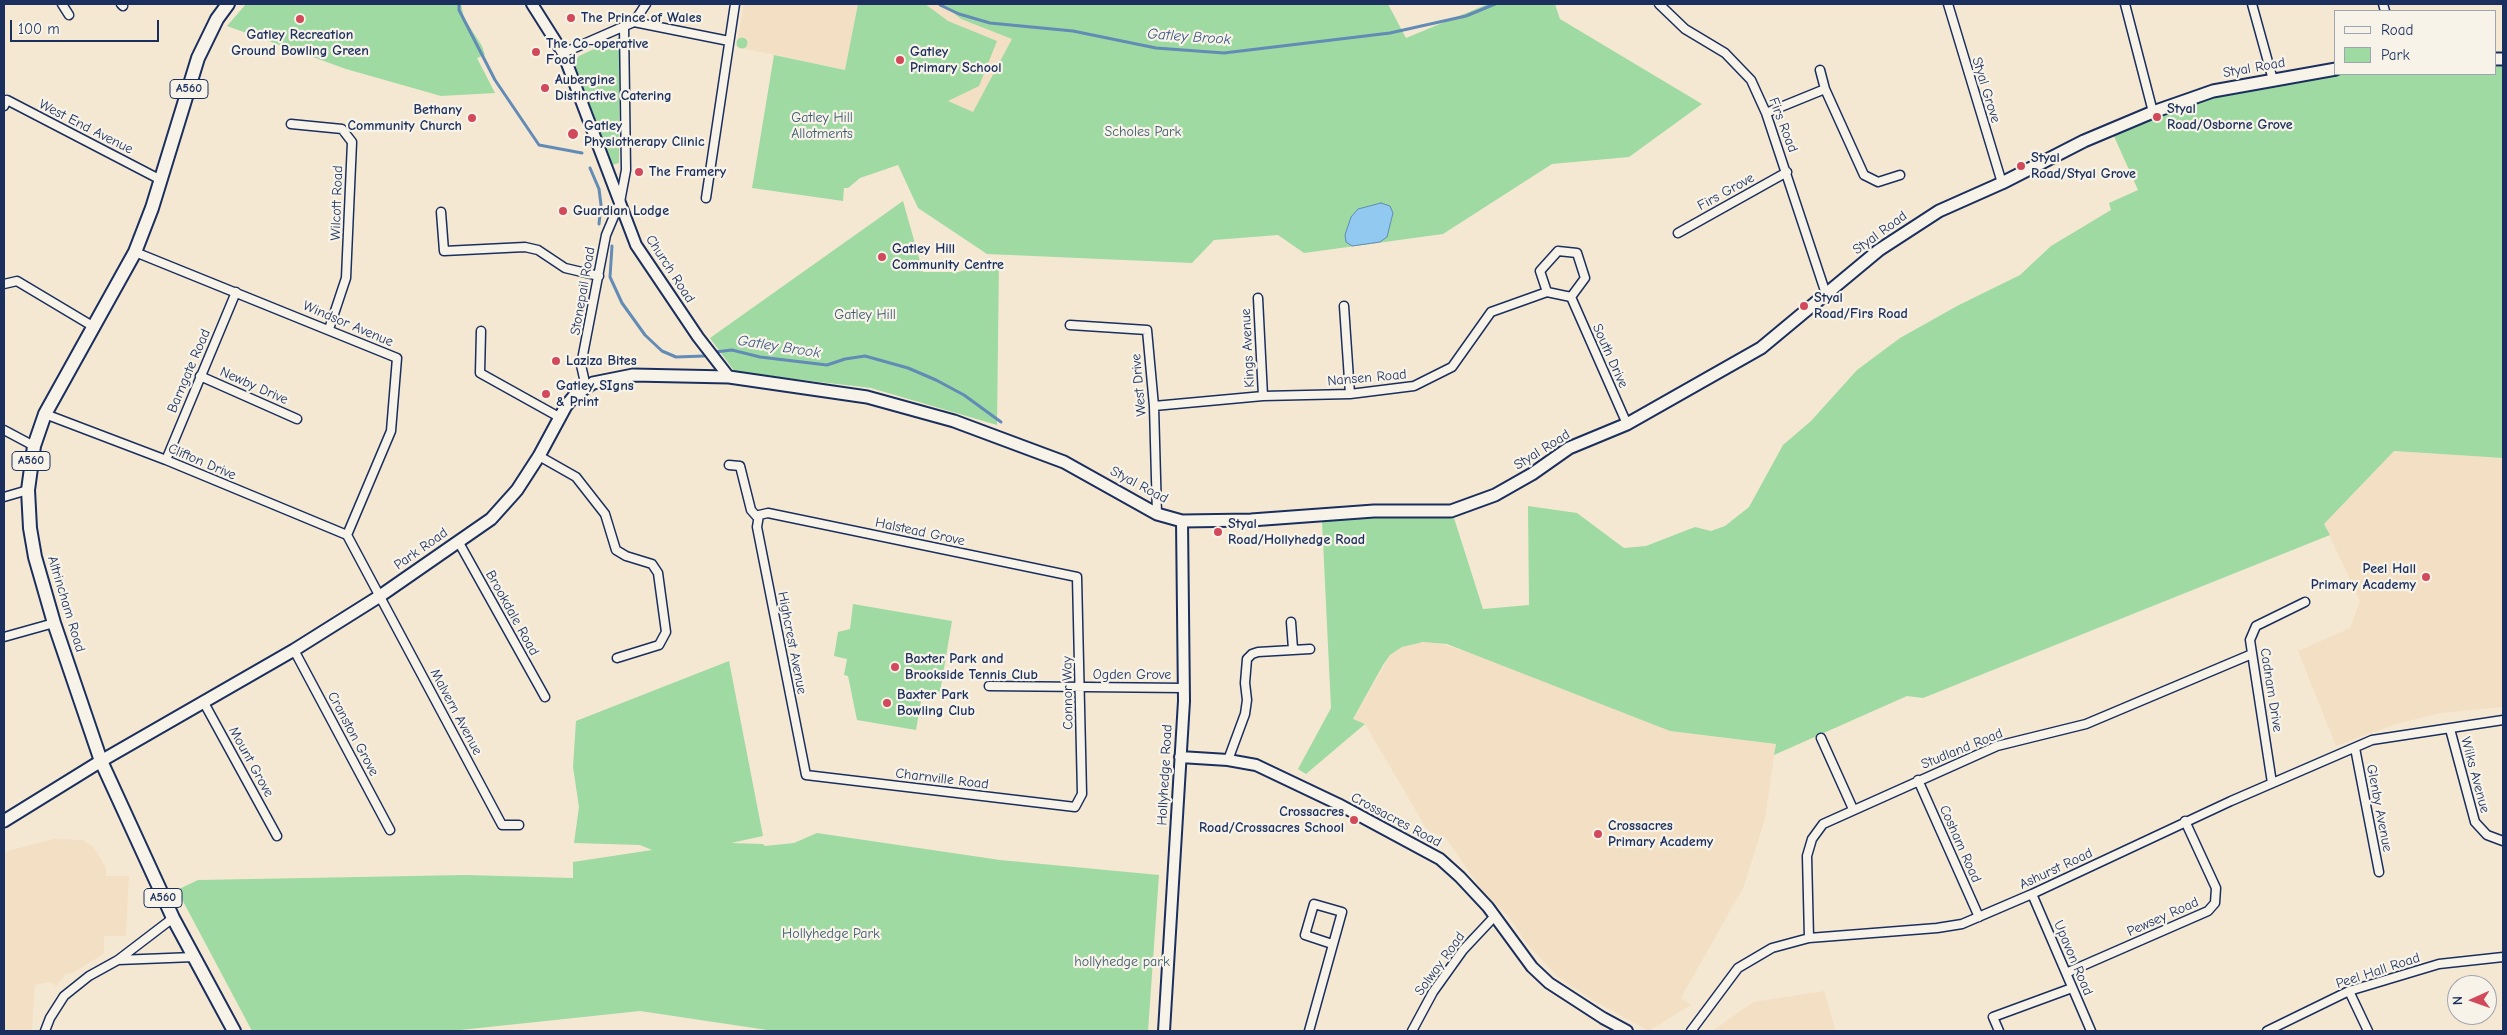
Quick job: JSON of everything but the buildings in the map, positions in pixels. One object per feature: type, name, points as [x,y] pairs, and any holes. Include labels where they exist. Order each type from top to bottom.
[{"type":"main road","name":"A560","points":[[161,180],[198,58],[217,19],[228,4]]},
{"type":"main road","name":"Styal Road","points":[[729,378],[867,397],[954,420],[1064,462],[1158,514],[1182,521],[1251,520],[1374,511],[1451,511],[1496,495],[1532,474],[1569,448],[1627,424],[1761,348],[1879,250],[1939,211],[2002,183],[2084,141],[2153,112],[2213,91],[2334,69]]},
{"type":"main road","name":"Altrincham Road","points":[[161,180],[135,252],[45,414],[34,446],[28,490],[30,528],[35,557],[54,623],[101,761],[173,918],[234,1031]]},
{"type":"main road","name":"Park Road","points":[[4,821],[203,700],[294,650],[380,596],[492,519],[506,504],[539,456],[559,417],[575,395],[586,387],[603,380],[633,375],[729,378]]},
{"type":"street","points":[[62,4],[69,15]]},
{"type":"street","name":"Church Road","points":[[532,4],[563,53],[636,245],[698,337],[729,378]]},
{"type":"street","points":[[634,22],[646,4]]},
{"type":"street","points":[[706,198],[735,4]]},
{"type":"street","name":"Firs Road","points":[[1659,4],[1685,29],[1725,53],[1751,80],[1766,113],[1787,172],[1826,294]]},
{"type":"street","name":"Styal Grove","points":[[1948,4],[2002,183]]},
{"type":"street","points":[[2126,4],[2153,112]]},
{"type":"street","points":[[2252,4],[2273,80]]},
{"type":"street","points":[[563,53],[634,22],[729,41]]},
{"type":"street","name":"Stonepail Road","points":[[586,387],[581,365],[606,235],[620,202],[626,170],[624,26]]},
{"type":"street","points":[[1820,70],[1825,89],[1864,175],[1878,182],[1900,175]]},
{"type":"street","points":[[1766,113],[1825,89]]},
{"type":"street","name":"West End Avenue","points":[[4,106],[7,100],[161,180]]},
{"type":"street","name":"Wilcott Road","points":[[291,124],[342,129],[352,142],[346,278],[329,329]]},
{"type":"street","name":"Firs Grove","points":[[1678,233],[1787,172]]},
{"type":"street","points":[[1874,190],[1878,182]]},
{"type":"street","points":[[441,212],[444,251],[525,247],[538,250],[565,268],[599,276]]},
{"type":"street","points":[[1558,251],[1577,253],[1585,278],[1571,297],[1547,292],[1540,271],[1558,251]]},
{"type":"street","name":"Windsor Avenue","points":[[135,252],[397,358],[391,431],[347,535]]},
{"type":"street","points":[[4,284],[17,280],[94,327]]},
{"type":"street","name":"Barngate Road","points":[[166,460],[236,292]]},
{"type":"street","name":"Nansen Road","points":[[1154,406],[1263,396],[1350,394],[1414,386],[1452,367],[1491,312],[1547,292]]},
{"type":"street","name":"South Drive","points":[[1571,297],[1627,424]]},
{"type":"street","name":"Kings Avenue","points":[[1258,298],[1263,396]]},
{"type":"street","points":[[1344,306],[1350,394]]},
{"type":"street","name":"West Drive","points":[[1070,325],[1146,330],[1154,406],[1158,514]]},
{"type":"street","points":[[481,331],[480,373],[559,417]]},
{"type":"street","name":"Newby Drive","points":[[200,376],[297,419]]},
{"type":"street","name":"Clifton Drive","points":[[45,414],[166,460],[347,535]]},
{"type":"street","points":[[4,430],[34,446]]},
{"type":"street","points":[[539,456],[576,477],[605,514],[616,550],[626,556],[652,564],[658,573],[666,632],[659,645],[617,658]]},
{"type":"street","points":[[729,465],[740,466],[752,510],[758,516]]},
{"type":"street","points":[[4,496],[28,490]]},
{"type":"street","name":"Halstead Grove","points":[[758,516],[768,513],[1077,578]]},
{"type":"street","name":"Highcrest Avenue","points":[[758,516],[758,536],[806,775]]},
{"type":"street","name":"Hollyhedge Road","points":[[1164,1031],[1184,688],[1182,521]]},
{"type":"street","points":[[347,535],[380,596]]},
{"type":"street","name":"Brookdale Road","points":[[458,541],[545,697]]},
{"type":"street","name":"Connor Way","points":[[1074,806],[1082,794],[1077,578]]},
{"type":"street","name":"Malvern Avenue","points":[[380,596],[502,825],[519,825]]},
{"type":"street","name":"Cadnam Drive","points":[[2272,783],[2250,640],[2256,626],[2305,602]]},
{"type":"street","points":[[1291,622],[1293,650]]},
{"type":"street","points":[[4,637],[54,623]]},
{"type":"street","points":[[1228,760],[1245,714],[1248,700],[1245,683],[1247,658],[1258,652],[1310,649]]},
{"type":"street","name":"Cranston Grove","points":[[294,650],[390,830]]},
{"type":"street","name":"Studland Road","points":[[1809,938],[1807,856],[1812,839],[1824,824],[1853,809],[1997,746],[2086,724],[2252,654]]},
{"type":"street","name":"Ogden Grove","points":[[989,686],[1184,688]]},
{"type":"street","name":"Mount Grove","points":[[203,700],[277,836]]},
{"type":"street","name":"Ashurst Road","points":[[1691,1031],[1738,968],[1772,948],[1809,938],[1937,928],[1962,924],[2032,894],[2185,822],[2372,740],[2503,720]]},
{"type":"street","name":"Wilks Avenue","points":[[2450,729],[2475,822],[2487,835],[2503,841]]},
{"type":"street","points":[[1821,738],[1853,809]]},
{"type":"street","name":"Glenby Avenue","points":[[2355,748],[2380,872]]},
{"type":"street","name":"Crossacres Road","points":[[1180,757],[1228,760],[1256,765],[1291,781],[1440,859],[1460,877],[1494,917],[1532,967],[1549,983],[1596,1014],[1627,1031]]},
{"type":"street","name":"Charnville Road","points":[[806,775],[1074,806]]},
{"type":"street","name":"Cosham Road","points":[[1918,780],[1978,917]]},
{"type":"street","name":"Pewsey Road","points":[[2066,973],[2208,911],[2215,902],[2216,888],[2185,822]]},
{"type":"street","name":"Upavon Road","points":[[2032,894],[2091,1031]]},
{"type":"street","points":[[1309,1031],[1342,912],[1314,904],[1305,936],[1332,944]]},
{"type":"street","name":"Solway Road","points":[[1412,1031],[1433,992],[1458,957],[1494,917]]},
{"type":"street","points":[[45,1031],[50,1018],[64,996],[89,976],[118,960],[173,918]]},
{"type":"street","name":"Peel Hall Road","points":[[2267,1031],[2349,991],[2439,964],[2503,957]]},
{"type":"street","points":[[118,960],[194,958]]},
{"type":"street","points":[[1999,1031],[1993,1017],[2072,988]]},
{"type":"street","points":[[2349,991],[2368,1031]]},
{"type":"shaded area","name":"Gatley Primary School","points":[[744,4],[942,4],[961,19],[1013,39],[973,113],[900,81],[736,47]]},
{"type":"shaded area","name":"Peel Hall Primary Academy","points":[[2394,451],[2503,458],[2503,707],[2441,713],[2396,724],[2336,746],[2298,651],[2350,628],[2360,601],[2324,524]]},
{"type":"shaded area","name":"Crossacres Primary Academy","points":[[1435,642],[1474,654],[1670,731],[1776,744],[1765,819],[1744,886],[1681,998],[1691,1005],[1649,1031],[1594,1001],[1558,977],[1527,944],[1509,917],[1483,892],[1446,838],[1427,830],[1365,724],[1353,720],[1390,655],[1402,647],[1413,643]]},
{"type":"shaded area","points":[[53,839],[83,840],[92,846],[100,857],[106,868],[106,876],[129,876],[126,936],[104,936],[104,954],[72,973],[66,974],[57,985],[58,987],[50,982],[35,985],[32,1031],[4,1031],[4,852]]},
{"type":"shaded area","points":[[1824,991],[1836,1031],[1712,1031],[1753,1002]]},
{"type":"green space","points":[[246,4],[461,4],[464,18],[482,46],[485,55],[477,58],[495,93],[441,96],[346,69],[227,26]]},
{"type":"green space","name":"Scholes Park","points":[[858,4],[925,4],[948,21],[997,41],[979,86],[948,101],[973,112],[1012,39],[961,19],[942,4],[1388,4],[1406,38],[1488,4],[1555,4],[1560,19],[1702,104],[1629,157],[1552,164],[1443,234],[1304,253],[1278,235],[1214,240],[1192,263],[987,254],[918,208],[898,165],[860,178],[848,188],[844,188],[843,201],[752,188],[774,55],[845,70]]},
{"type":"green space","points":[[620,37],[619,163],[612,165],[575,65],[576,59],[579,56]]},
{"type":"green space","points":[[742,37],[748,43],[742,49],[736,43]]},
{"type":"green space","points":[[2503,66],[2503,458],[2394,451],[2324,524],[2330,535],[1923,698],[1907,696],[1774,755],[1776,744],[1670,731],[1447,644],[1423,642],[1402,647],[1390,655],[1353,719],[1365,724],[1306,774],[1298,769],[1331,708],[1322,521],[1391,517],[1454,518],[1483,609],[1529,605],[1528,506],[1577,513],[1624,548],[1646,546],[1695,527],[1711,531],[1725,526],[1749,507],[1783,445],[1811,421],[1857,370],[1900,338],[1957,306],[2020,275],[2051,246],[2111,210],[2109,203],[2138,190],[2113,134],[2208,98],[2299,80],[2334,75],[2497,75],[2497,67]]},
{"type":"green space","name":"Gatley Hill","points":[[903,201],[923,272],[958,272],[999,261],[997,425],[871,388],[735,372],[710,338]]},
{"type":"green space","name":"Baxter Park and Brookside Tennis Club","points":[[853,604],[952,621],[940,692],[923,689],[916,730],[857,720],[848,676],[844,675],[847,659],[834,656],[838,632],[850,629]]},
{"type":"green space","name":"Hollyhedge Park","points":[[729,661],[763,836],[731,843],[763,844],[765,846],[794,843],[817,833],[1000,860],[1159,875],[1148,1031],[774,1031],[640,1011],[451,1031],[252,1031],[177,890],[198,880],[466,875],[573,878],[573,862],[652,850],[640,845],[574,843],[579,807],[573,767],[576,721]]},
{"type":"water","points":[[1381,203],[1390,206],[1393,213],[1387,237],[1380,242],[1352,246],[1346,242],[1345,235],[1351,217],[1358,209]]},
{"type":"waterway","name":"Gatley Brook","points":[[459,4],[459,10],[495,80],[539,145],[582,153]]},
{"type":"waterway","name":"Gatley Brook","points":[[940,5],[959,14],[990,23],[1073,31],[1156,48],[1224,53],[1390,33],[1466,16],[1495,4]]},
{"type":"waterway","name":"Gatley Brook","points":[[590,168],[599,189],[601,205],[599,224]]},
{"type":"waterway","name":"Gatley Brook","points":[[612,246],[610,277],[622,303],[645,335],[662,351],[676,357],[704,356]]},
{"type":"waterway","name":"Gatley Brook","points":[[715,352],[732,350],[760,357],[827,365],[845,359],[865,356],[908,368],[936,380],[964,395],[1001,422]]},
{"type":"place","name":"The Prince of Wales","points":[[571,18]]},
{"type":"place","name":"Gatley Recreation Ground Bowling Green","points":[[300,19]]},
{"type":"place","name":"The Co-operative Food","points":[[536,52]]},
{"type":"place","name":"Gatley Primary School","points":[[900,60]]},
{"type":"place","name":"Aubergine Distinctive Catering","points":[[545,88]]},
{"type":"place","name":"Styal Road/Osborne Grove","points":[[2157,117]]},
{"type":"place","name":"Bethany Community Church","points":[[472,118]]},
{"type":"place","name":"Gatley Physiotherapy Clinic","points":[[573,134]]},
{"type":"place","name":"Styal Road/Styal Grove","points":[[2021,166]]},
{"type":"place","name":"The Framery","points":[[639,172]]},
{"type":"place","name":"Guardian Lodge","points":[[563,211]]},
{"type":"place","name":"Gatley Hill Community Centre","points":[[882,257]]},
{"type":"place","name":"Styal Road/Firs Road","points":[[1804,306]]},
{"type":"place","name":"Laziza Bites","points":[[556,361]]},
{"type":"place","name":"Gatley SIgns & Print","points":[[546,394]]},
{"type":"place","name":"Styal Road/Hollyhedge Road","points":[[1218,532]]},
{"type":"place","name":"Peel Hall Primary Academy","points":[[2426,577]]},
{"type":"place","name":"Baxter Park and Brookside Tennis Club","points":[[895,667]]},
{"type":"place","name":"Baxter Park Bowling Club","points":[[887,703]]},
{"type":"place","name":"Crossacres Road/Crossacres School","points":[[1354,820]]},
{"type":"place","name":"Crossacres Primary Academy","points":[[1598,834]]},
{"type":"park label","name":"Gatley Hill Allotments","points":[[822,126]]},
{"type":"park label","name":"hollyhedge park","points":[[1122,962]]}]
